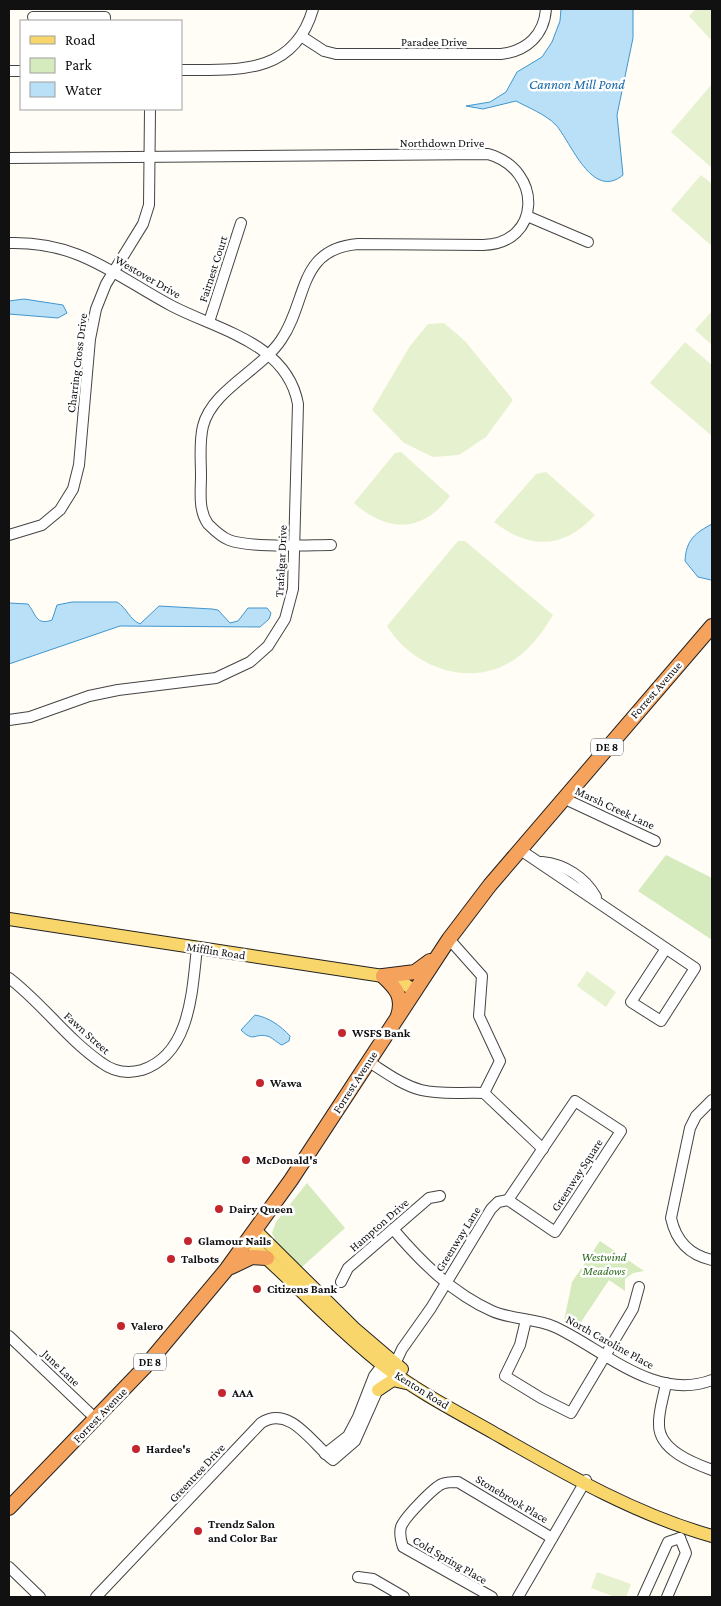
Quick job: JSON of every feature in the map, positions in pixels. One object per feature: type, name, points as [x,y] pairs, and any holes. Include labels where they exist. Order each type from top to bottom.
[{"type":"highway","name":"Forrest Avenue","points":[[9,1508],[164,1346],[226,1270],[291,1180],[445,945],[519,849],[712,626]]},
{"type":"highway","points":[[383,976],[415,972],[445,945]]},
{"type":"highway","points":[[383,976],[399,994],[401,1005],[397,1018]]},
{"type":"highway","points":[[226,1270],[252,1257],[267,1258]]},
{"type":"main road","name":"Mifflin Road","points":[[10,920],[383,976],[400,981],[415,991]]},
{"type":"main road","name":"Kenton Road","points":[[251,1235],[267,1258],[414,1387],[584,1482],[682,1533],[712,1536]]},
{"type":"main road","name":"Kenton Road","points":[[251,1235],[354,1328],[389,1364],[470,1415],[584,1482]]},
{"type":"main road","points":[[378,1390],[393,1380],[401,1381],[414,1387]]},
{"type":"street","points":[[182,70],[251,68],[273,60],[301,36],[313,9]]},
{"type":"street","name":"Paradee Drive","points":[[301,36],[324,51],[336,54],[501,54],[520,50],[535,39],[544,24],[546,9]]},
{"type":"street","points":[[32,16],[105,17],[105,20]]},
{"type":"street","name":"Charring Cross Drive","points":[[9,535],[32,529],[47,521],[60,510],[73,489],[79,465],[93,321],[99,298],[113,272],[138,234],[146,215],[150,194],[150,110]]},
{"type":"street","name":"Northdown Drive","points":[[9,158],[488,154],[512,165],[524,180],[528,192],[527,216]]},
{"type":"street","points":[[331,545],[242,543],[226,539],[207,522],[201,507],[201,436],[205,419],[222,397],[268,356],[286,332],[312,267],[331,250],[339,246],[358,244],[496,244],[516,232],[527,216],[588,242]]},
{"type":"street","name":"Fairnest Court","points":[[209,322],[241,223]]},
{"type":"street","name":"Westover Drive","points":[[9,243],[41,244],[67,249],[113,272],[173,306],[248,340],[268,356]]},
{"type":"street","name":"Trafalgar Drive","points":[[9,720],[42,713],[104,692],[154,684],[208,680],[240,668],[268,646],[286,619],[293,589],[298,404],[292,386],[268,356]]},
{"type":"street","name":"Marsh Creek Lane","points":[[563,798],[655,841]]},
{"type":"street","points":[[519,849],[599,902],[665,950],[695,968],[661,1021],[631,1002],[665,950]]},
{"type":"street","points":[[445,945],[482,976],[479,1016],[500,1060],[484,1093]]},
{"type":"street","name":"Fawn Street","points":[[9,978],[98,1061],[112,1070],[134,1072],[147,1068],[160,1059],[181,1033],[189,1008],[197,948]]},
{"type":"street","points":[[369,1062],[420,1090],[439,1093],[484,1093],[543,1149]]},
{"type":"street","points":[[712,1100],[696,1116],[690,1128],[671,1218],[672,1227],[683,1245],[695,1255],[712,1260]]},
{"type":"street","name":"Greenway Lane","points":[[389,1364],[402,1349],[491,1210],[498,1202],[508,1200],[575,1101]]},
{"type":"street","name":"Greenway Square","points":[[508,1200],[555,1232],[621,1131],[575,1101]]},
{"type":"street","name":"Hampton Drive","points":[[341,1282],[348,1268],[429,1198],[440,1196]]},
{"type":"street","name":"North Caroline Place","points":[[393,1229],[419,1259],[446,1282],[493,1311],[556,1327],[643,1376],[666,1383],[701,1385],[712,1380]]},
{"type":"street","points":[[526,1320],[520,1345],[506,1376],[541,1398],[571,1413],[632,1309],[639,1287]]},
{"type":"street","name":"June Lane","points":[[9,1336],[96,1419]]},
{"type":"street","points":[[329,1457],[355,1441],[389,1364]]},
{"type":"street","points":[[329,1457],[352,1430],[374,1376],[389,1364]]},
{"type":"street","points":[[666,1383],[658,1425],[661,1436],[680,1456],[712,1470]]},
{"type":"street","name":"Greentree Drive","points":[[96,1597],[261,1422],[275,1417],[288,1420],[329,1457]]},
{"type":"street","name":"Stonebrook Place","points":[[400,1540],[401,1526],[417,1506],[443,1483],[458,1482],[552,1538]]},
{"type":"street","points":[[518,1597],[584,1482]]},
{"type":"street","points":[[642,1597],[668,1542],[682,1533],[686,1553],[667,1597]]},
{"type":"street","name":"Cold Spring Place","points":[[400,1540],[403,1547],[408,1551],[492,1597]]},
{"type":"street","points":[[9,1567],[40,1597]]},
{"type":"street","points":[[358,1577],[373,1579],[404,1597]]},
{"type":"green space","points":[[696,9],[712,9],[712,41],[689,16]]},
{"type":"green space","points":[[712,84],[712,168],[671,132]]},
{"type":"green space","points":[[701,175],[712,184],[712,246],[671,210]]},
{"type":"green space","points":[[712,311],[712,345],[695,330]]},
{"type":"green space","points":[[444,323],[465,341],[513,400],[486,437],[459,455],[433,457],[404,443],[372,410],[410,346],[428,324]]},
{"type":"green space","points":[[685,342],[712,365],[712,436],[650,383]]},
{"type":"green space","points":[[401,452],[450,496],[428,517],[416,523],[404,525],[391,524],[379,519],[366,513],[354,503],[395,453]]},
{"type":"green space","points":[[546,472],[595,515],[571,534],[559,540],[546,542],[521,538],[494,522],[536,474]]},
{"type":"green space","points":[[458,541],[465,541],[553,615],[538,637],[520,656],[505,665],[489,671],[472,673],[439,668],[410,652],[397,640],[387,626]]},
{"type":"green space","points":[[666,855],[712,878],[712,940],[638,891]]},
{"type":"green space","points":[[587,971],[616,992],[606,1007],[577,986]]},
{"type":"green space","points":[[307,1183],[345,1228],[302,1267],[276,1242],[272,1233],[276,1222]]},
{"type":"green space","name":"Westwind Meadows","points":[[600,1241],[644,1271],[633,1273],[625,1279],[625,1291],[609,1280],[577,1328],[564,1321],[572,1282]]},
{"type":"green space","points":[[597,1572],[631,1584],[626,1597],[615,1597],[591,1588]]},
{"type":"water","name":"Cannon Mill Pond","points":[[561,9],[633,9],[633,38],[617,115],[623,175],[612,181],[602,181],[592,175],[556,125],[516,101],[483,109],[466,106],[490,102],[506,92],[517,72],[542,57],[552,42],[560,21]]},
{"type":"water","points":[[24,299],[63,305],[67,313],[58,318],[9,314],[9,301]]},
{"type":"water","points":[[712,524],[711,580],[698,577],[685,561],[687,548],[692,538]]},
{"type":"water","points":[[72,602],[117,602],[140,624],[159,606],[218,610],[230,623],[238,621],[248,608],[267,608],[271,613],[269,619],[260,627],[120,626],[9,664],[9,603],[28,604],[39,620],[47,621],[52,620],[57,605]]},
{"type":"water","points":[[255,1015],[278,1025],[290,1036],[289,1041],[282,1045],[267,1036],[252,1037],[245,1034],[241,1030]]},
{"type":"place","name":"WSFS Bank","points":[[342,1033]]},
{"type":"place","name":"Wawa","points":[[260,1083]]},
{"type":"place","name":"McDonald's","points":[[246,1160]]},
{"type":"place","name":"Dairy Queen","points":[[219,1209]]},
{"type":"place","name":"Glamour Nails","points":[[188,1241]]},
{"type":"place","name":"Talbots","points":[[171,1259]]},
{"type":"place","name":"Citizens Bank","points":[[257,1289]]},
{"type":"place","name":"Valero","points":[[121,1326]]},
{"type":"place","name":"AAA","points":[[222,1393]]},
{"type":"place","name":"Hardee's","points":[[136,1449]]},
{"type":"place","name":"Trendz Salon and Color Bar","points":[[198,1531]]}]
